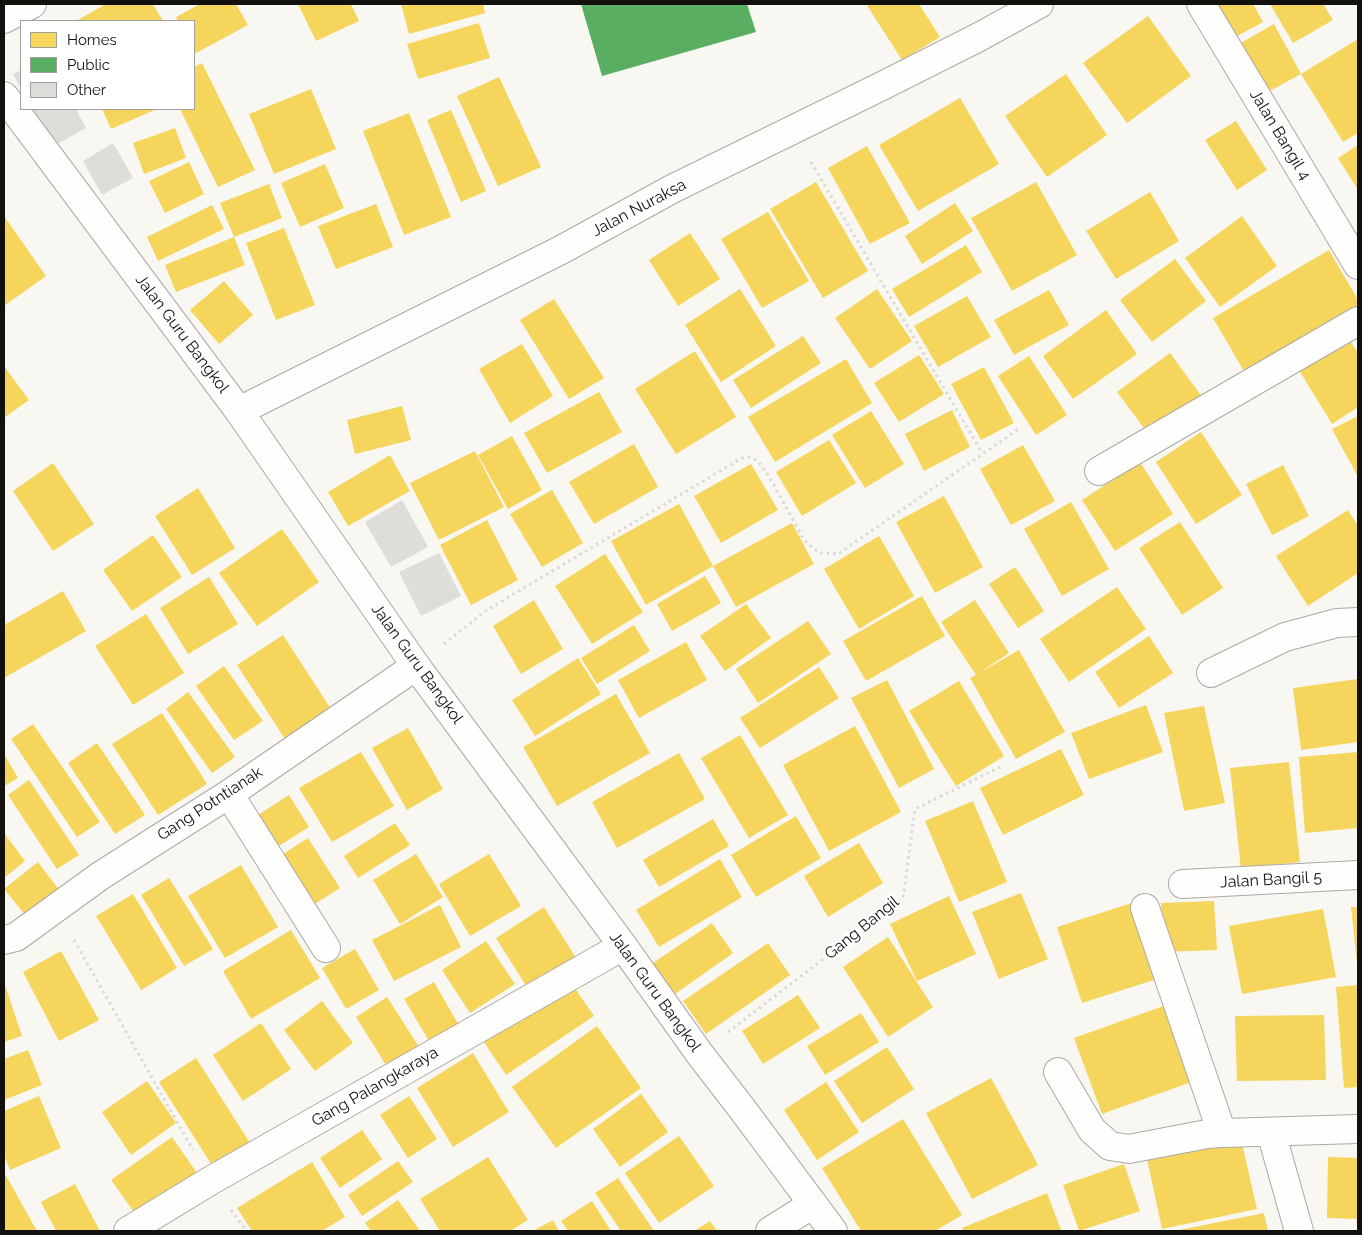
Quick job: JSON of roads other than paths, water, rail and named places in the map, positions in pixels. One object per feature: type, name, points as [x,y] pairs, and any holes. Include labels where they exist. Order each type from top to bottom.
[{"type":"street","points":[[4,19],[32,4]]},
{"type":"street","name":"Jalan Nuraksa","points":[[239,411],[561,250],[672,189],[793,131],[979,37],[1039,4]]},
{"type":"street","name":"Jalan Bangil 4","points":[[1201,4],[1358,266]]},
{"type":"street","name":"Jalan Guru Bangkol","points":[[4,96],[239,411],[416,666],[623,946],[699,1054],[833,1231]]},
{"type":"street","points":[[1099,470],[1358,321]]},
{"type":"street","points":[[1211,673],[1285,637],[1337,623],[1358,622]]},
{"type":"street","name":"Gang Potntianak","points":[[4,940],[16,937],[100,876],[229,794],[416,666]]},
{"type":"street","points":[[229,794],[326,948]]},
{"type":"street","name":"Jalan Bangil 5","points":[[1183,884],[1358,875]]},
{"type":"street","points":[[1145,908],[1222,1132]]},
{"type":"street","name":"Gang Palangkaraya","points":[[128,1231],[210,1181],[623,946]]},
{"type":"street","points":[[1058,1072],[1092,1130],[1110,1146],[1129,1149],[1222,1132],[1358,1129]]},
{"type":"street","points":[[1271,1132],[1299,1231]]},
{"type":"street","points":[[770,1231],[812,1204]]}]
